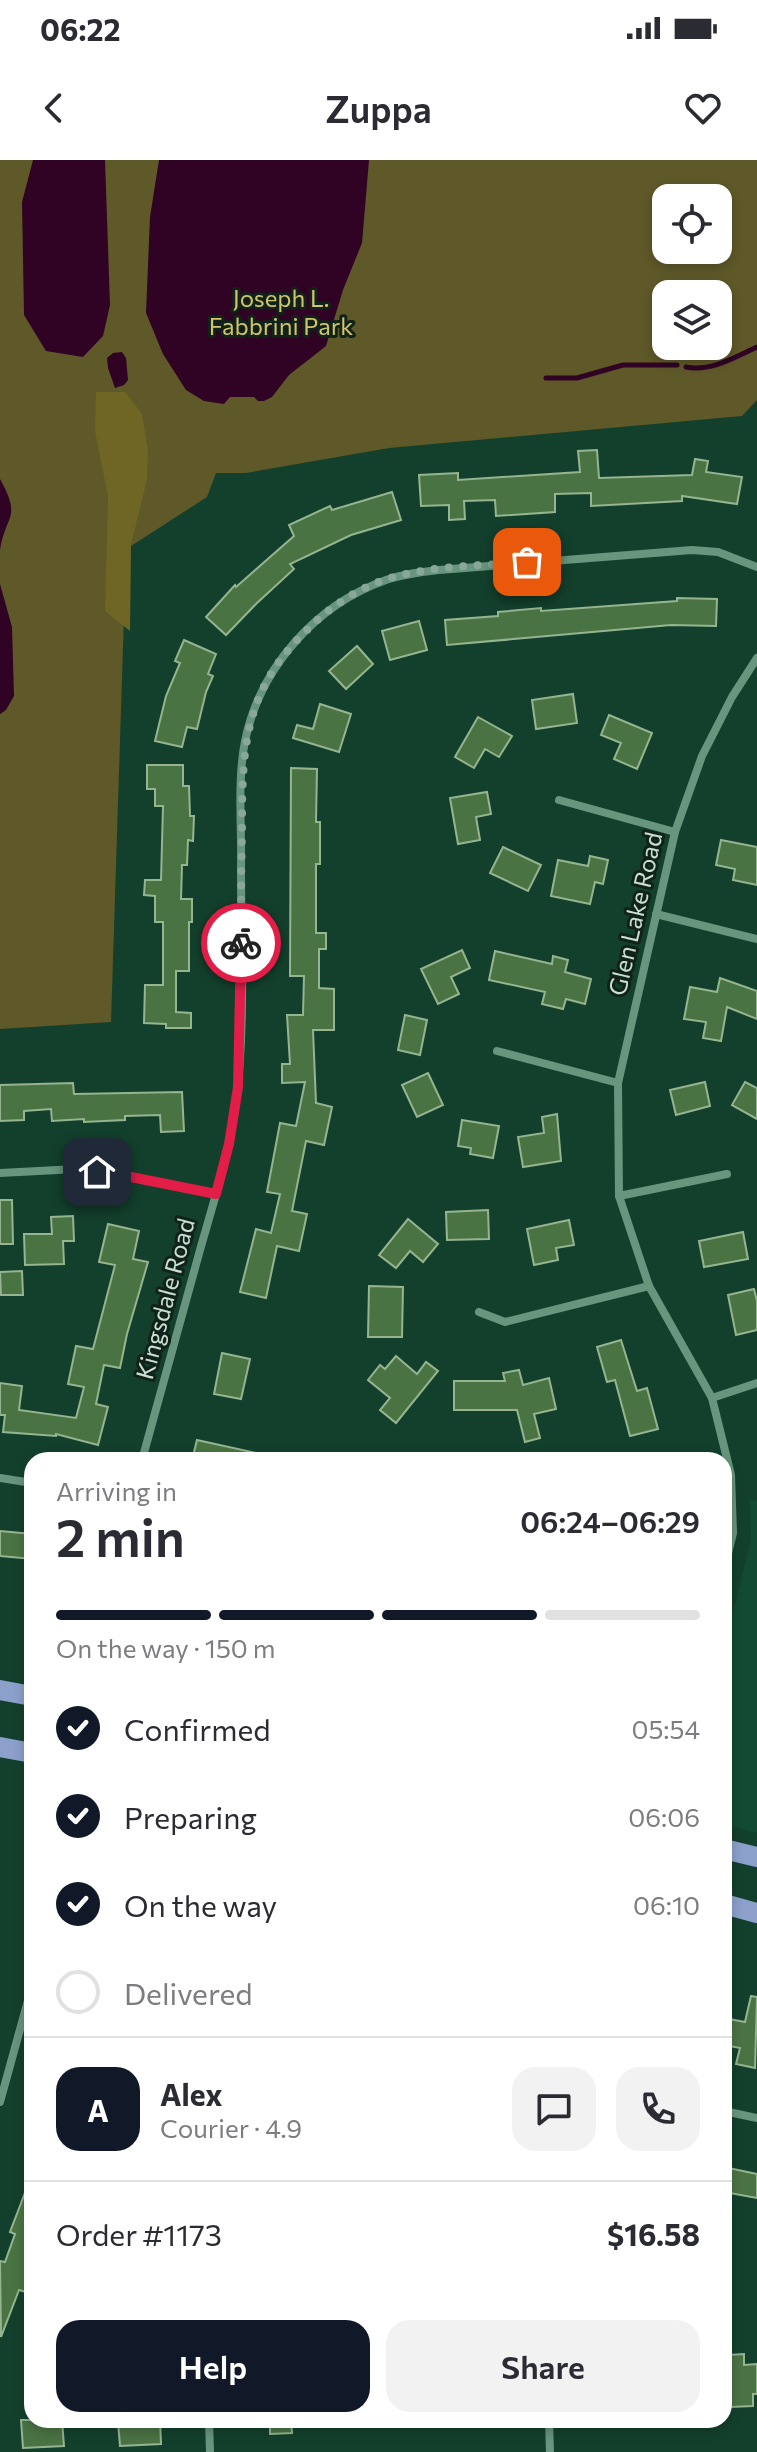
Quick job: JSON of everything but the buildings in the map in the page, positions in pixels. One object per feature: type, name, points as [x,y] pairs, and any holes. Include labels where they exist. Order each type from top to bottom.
[{"type":"main road","points":[[0,1690],[24,1694]]},
{"type":"main road","points":[[0,1747],[24,1752]]},
{"type":"main road","points":[[732,1851],[757,1857]]},
{"type":"main road","points":[[732,1906],[757,1913]]},
{"type":"street","name":"Kingsdale Road","points":[[144,1452],[216,1194],[234,1114],[240,1055],[245,745],[262,690],[291,645],[343,601],[371,586],[405,575],[454,568],[682,550],[718,552],[757,567]]},
{"type":"street","name":"Glen Lake Road","points":[[725,1452],[712,1398],[649,1286],[619,1196],[618,1083],[675,832],[702,756],[757,658]]},
{"type":"street","points":[[746,674],[757,680]]},
{"type":"street","points":[[559,800],[675,832]]},
{"type":"street","points":[[656,914],[757,939]]},
{"type":"street","points":[[497,1051],[618,1083]]},
{"type":"street","points":[[0,1173],[77,1169],[216,1194]]},
{"type":"street","points":[[619,1196],[727,1174]]},
{"type":"street","points":[[479,1312],[505,1322],[649,1286]]},
{"type":"street","points":[[712,1398],[757,1383]]},
{"type":"street","points":[[0,1478],[24,1482]]},
{"type":"street","name":"Glen Lake Road","points":[[732,1504],[732,1537]]},
{"type":"street","points":[[0,2102],[24,2013]]},
{"type":"street","points":[[732,2113],[757,2118]]},
{"type":"street","points":[[209,2428],[210,2452]]},
{"type":"street","points":[[549,2428],[550,2452]]},
{"type":"shaded area","points":[[33,160],[105,160],[110,305],[103,336],[83,357],[46,351],[24,315],[22,202]]},
{"type":"shaded area","points":[[159,160],[369,160],[362,243],[343,290],[326,346],[289,375],[272,397],[264,401],[254,397],[230,397],[224,404],[204,401],[186,390],[163,354],[146,313],[150,217]]},
{"type":"shaded area","points":[[122,352],[126,358],[128,380],[115,388],[107,358],[113,353]]},
{"type":"shaded area","points":[[96,392],[125,392],[142,414],[148,451],[147,479],[131,546],[130,631],[105,611],[108,496],[95,431]]},
{"type":"shaded area","points":[[0,479],[11,509],[0,550]]},
{"type":"shaded area","points":[[0,584],[12,627],[14,696],[0,714]]},
{"type":"shaded area","points":[[750,1499],[757,1501],[757,1833],[732,1826],[732,1616],[751,1539]]},
{"type":"green space","name":"Joseph L. Fabbrini Park","points":[[0,160],[757,160],[757,400],[742,416],[389,448],[246,473],[216,473],[207,497],[131,546],[147,473],[126,553],[111,1022],[0,1029]]},
{"type":"waterway","points":[[686,367],[714,366],[757,347]]},
{"type":"waterway","points":[[546,378],[577,378],[623,365],[677,365]]},
{"type":"way so far","points":[[241,943],[242,772],[245,745],[249,723],[262,690],[291,645],[343,601],[388,579],[439,570],[527,562]]},
{"type":"route","points":[[97,1172],[216,1194],[229,1144],[238,1087],[241,943]]}]
